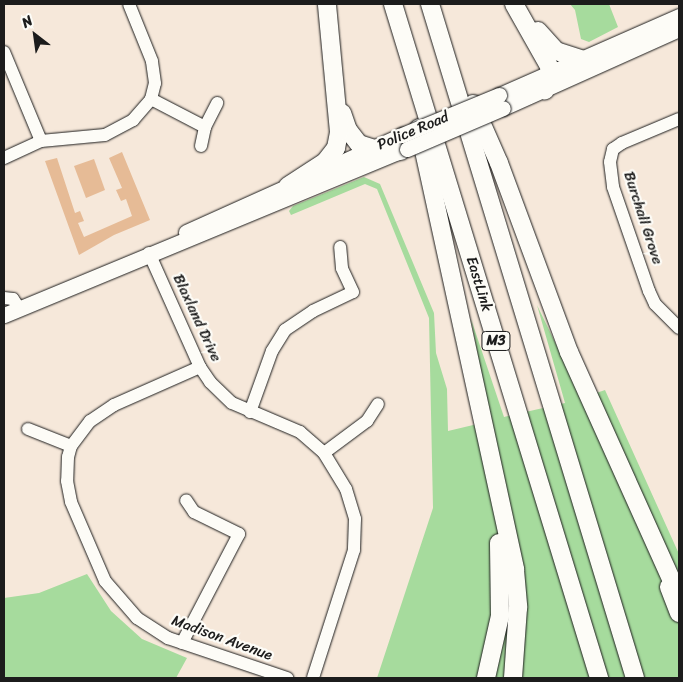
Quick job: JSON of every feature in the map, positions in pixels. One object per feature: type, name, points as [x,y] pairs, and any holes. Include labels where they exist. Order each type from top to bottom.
[{"type":"highway","points":[[288,186],[325,162],[336,148],[339,104],[327,4]]},
{"type":"highway","points":[[392,4],[515,570],[518,608],[512,678]]},
{"type":"highway","name":"EastLink","points":[[392,4],[599,678]]},
{"type":"highway","points":[[515,4],[556,51],[581,59]]},
{"type":"highway","points":[[515,4],[550,72],[544,90]]},
{"type":"highway","points":[[433,12],[499,163],[569,352],[679,597]]},
{"type":"highway","name":"M3","points":[[433,12],[635,678]]},
{"type":"highway","points":[[339,104],[348,130],[359,144],[386,153],[403,145]]},
{"type":"highway","points":[[486,678],[500,616],[501,564],[491,454]]},
{"type":"highway","points":[[636,500],[679,614]]},
{"type":"main road","name":"Police Road","points":[[4,315],[150,253],[196,238],[501,102],[550,72],[679,16]]},
{"type":"main road","name":"Police Road","points":[[501,102],[544,90],[679,29]]},
{"type":"main road","name":"Police Road","points":[[150,253],[193,228],[371,149]]},
{"type":"street","points":[[4,158],[41,141],[105,135],[133,120],[151,99],[154,83],[152,61],[131,4]]},
{"type":"street","points":[[4,52],[41,141]]},
{"type":"street","points":[[151,99],[205,127]]},
{"type":"street","points":[[201,146],[205,127],[217,103]]},
{"type":"street","name":"Burchall Grove","points":[[679,118],[622,143],[613,149],[610,162],[612,187],[649,291],[655,304],[679,328]]},
{"type":"street","points":[[250,412],[272,351],[286,330],[312,311],[353,292],[342,268],[340,247]]},
{"type":"street","name":"Blaxland Drive","points":[[150,253],[200,367],[220,392],[250,412],[300,432],[324,452],[340,475],[353,509],[354,550],[313,678]]},
{"type":"street","points":[[4,298],[13,299],[19,308]]},
{"type":"street","points":[[28,429],[71,446],[100,413],[200,367]]},
{"type":"street","points":[[324,452],[367,421],[378,404]]},
{"type":"street","name":"Madison Avenue","points":[[71,446],[67,473],[69,496],[102,576],[137,618],[182,643],[287,678]]},
{"type":"street","points":[[182,643],[239,534],[194,512],[186,500]]},
{"type":"green space","points":[[570,4],[609,4],[618,27],[589,42],[581,39],[575,10]]},
{"type":"green space","points":[[364,177],[380,184],[434,313],[436,353],[447,389],[448,431],[490,421],[471,319],[504,417],[565,403],[537,305],[582,398],[605,390],[679,554],[679,678],[377,678],[433,508],[429,318],[377,189],[365,184],[291,215],[289,211],[293,206]]},
{"type":"green space","points":[[87,574],[111,611],[142,639],[187,658],[176,678],[4,678],[4,598],[39,593]]},
{"type":"building","points":[[122,152],[150,220],[114,235],[79,255],[45,161],[57,158],[75,213],[80,211],[84,221],[78,223],[84,237],[132,216],[126,199],[121,201],[116,190],[122,188],[109,158]]},
{"type":"building","points":[[94,159],[105,190],[86,198],[74,166]]}]
